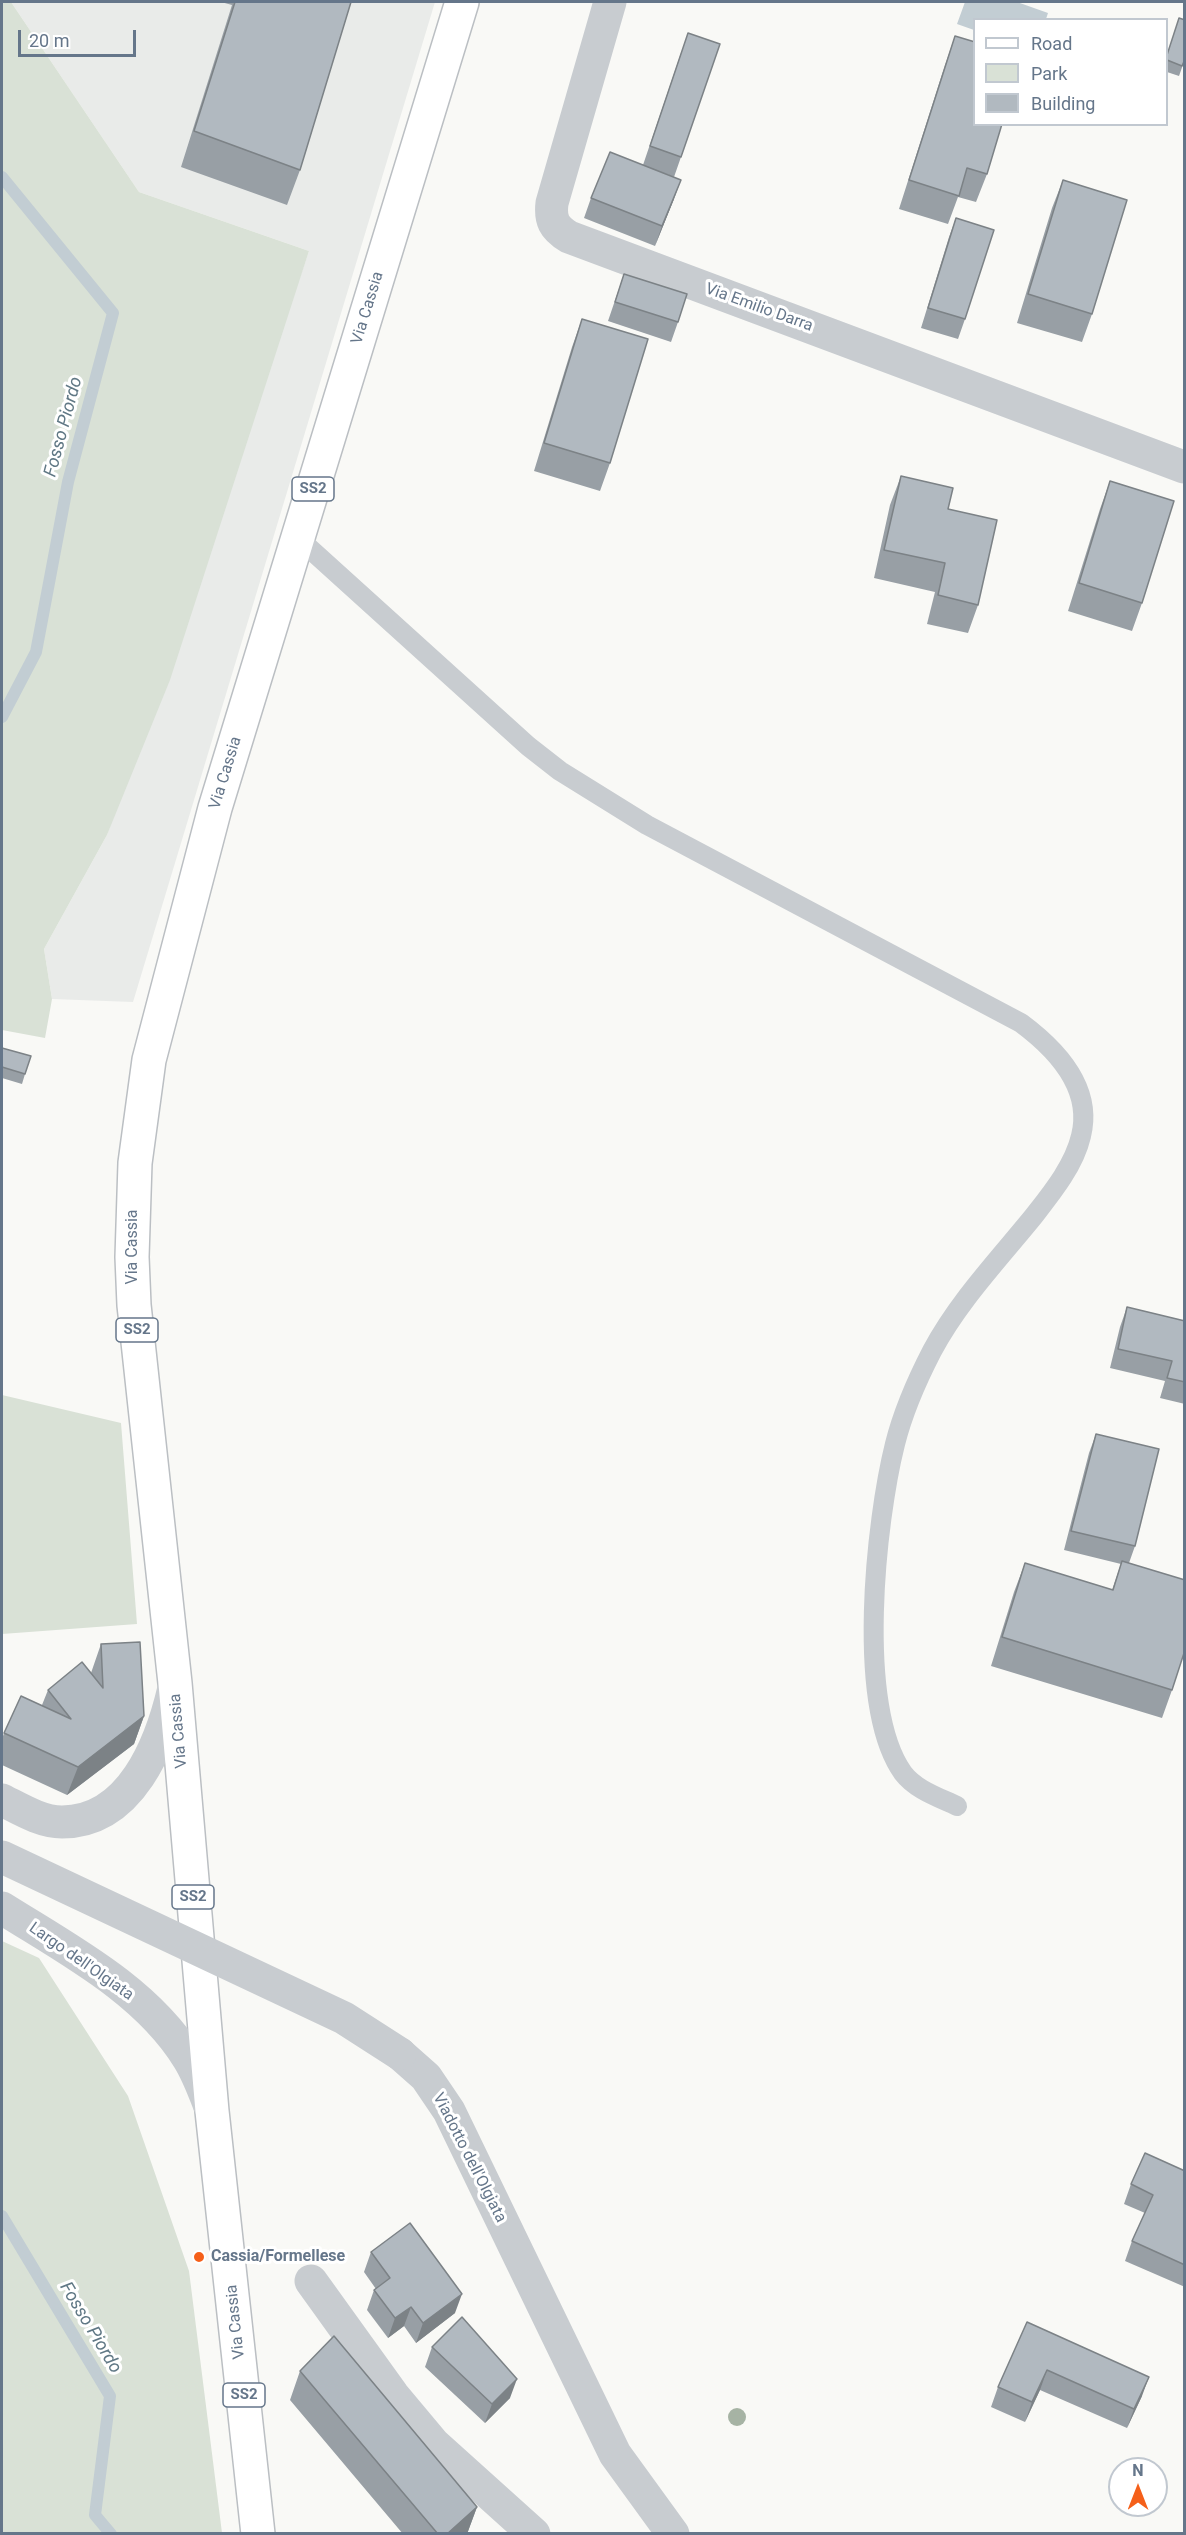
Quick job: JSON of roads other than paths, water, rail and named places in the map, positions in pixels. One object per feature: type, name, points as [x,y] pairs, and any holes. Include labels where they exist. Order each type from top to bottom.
[{"type":"main road","name":"Via Cassia","points":[[258,2534],[212,2111],[175,1683],[134,1305],[132,1257],[135,1163],[149,1060],[203,853],[462,2]]},
{"type":"street","name":"Via Emilio Darra","points":[[610,2],[552,203],[551,217],[557,229],[569,237],[1185,467]]},
{"type":"street","points":[[2,1800],[43,1819],[60,1822],[89,1817],[104,1810],[123,1795],[144,1768],[160,1736],[175,1683]]},
{"type":"street","name":"Viadotto dell'Olgiata","points":[[2,1857],[344,2018],[400,2054],[426,2077],[449,2111],[615,2454],[673,2534]]},
{"type":"street","name":"Largo dell'Olgiata","points":[[2,1908],[97,1969],[150,2013],[188,2057],[212,2111]]},
{"type":"street","points":[[311,2281],[393,2395],[434,2444],[534,2534]]},
{"type":"lane","points":[[298,538],[528,746],[560,771],[647,825],[1021,1023],[1055,1051],[1078,1087],[1083,1109],[1082,1135],[1071,1161],[1047,1199],[952,1318],[932,1351],[913,1390],[896,1442],[884,1494],[875,1616],[875,1664],[886,1736],[898,1763],[911,1782],[957,1806]]},
{"type":"waterway","name":"Fosso Piordo","points":[[2,177],[113,313],[68,482],[36,652],[2,717]]},
{"type":"waterway","name":"Fosso Piordo","points":[[2,2216],[110,2396],[95,2515],[111,2534]]},
{"type":"place","name":"Cassia/Formellese","points":[[199,2257]]}]
